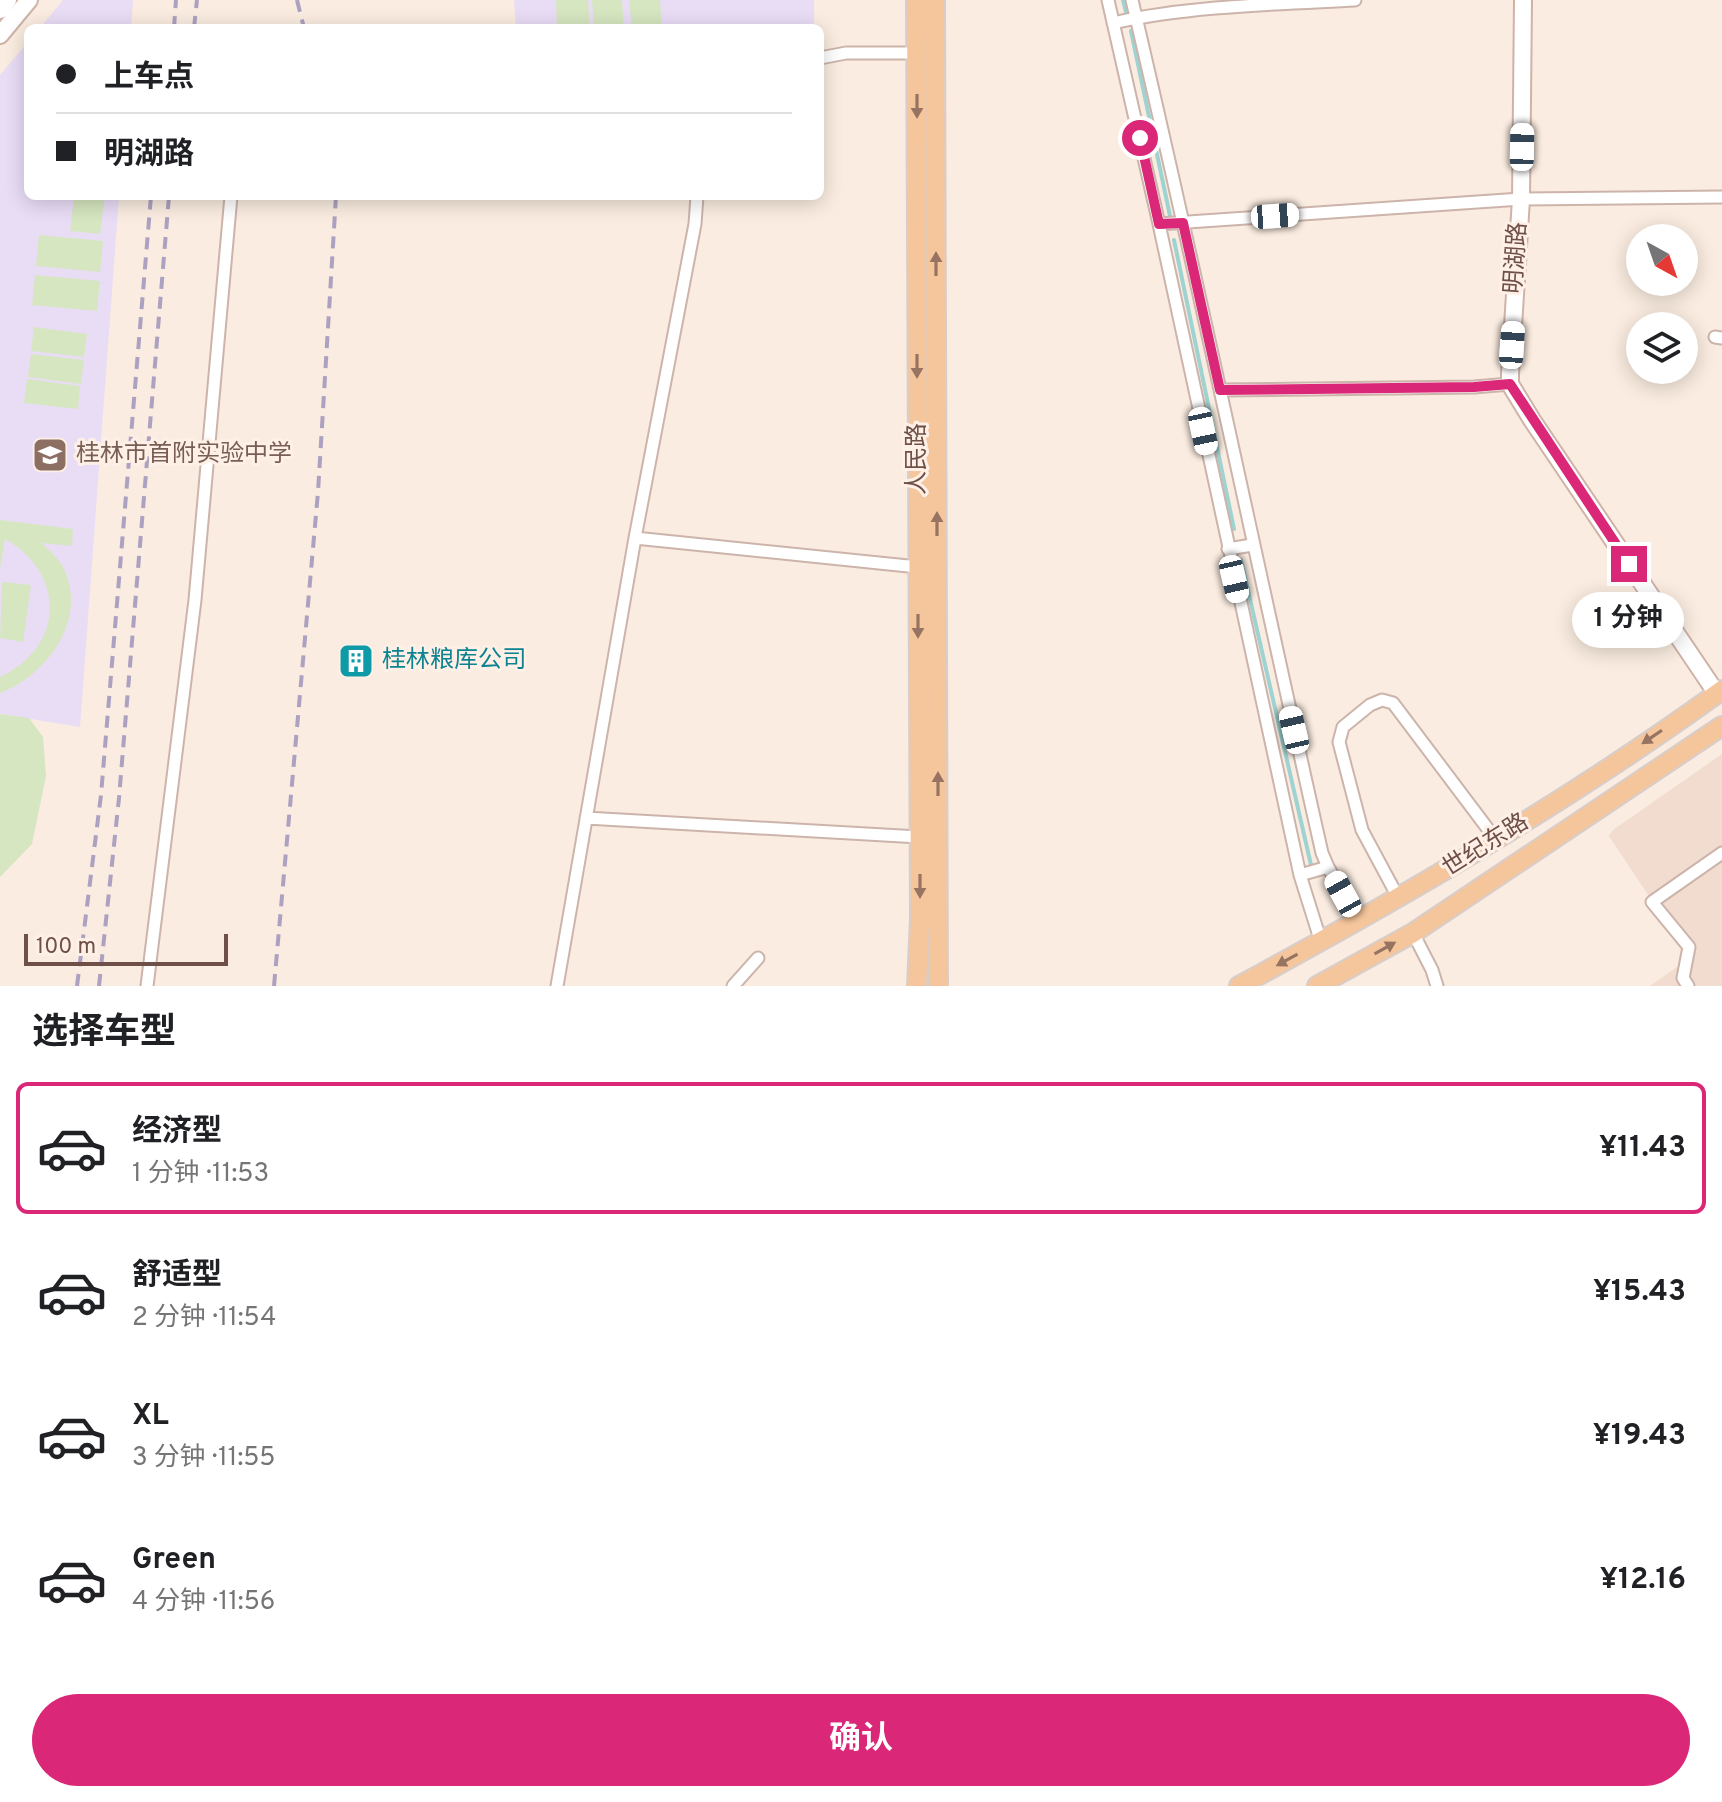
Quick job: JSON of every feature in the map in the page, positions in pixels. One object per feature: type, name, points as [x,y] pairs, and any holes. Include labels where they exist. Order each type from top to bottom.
[{"type":"main road","name":"人民路","points":[[916,0],[919,837],[929,918]]},
{"type":"main road","name":"人民路","points":[[929,918],[935,0]]},
{"type":"main road","name":"世纪东路","points":[[1239,986],[1399,899],[1497,841],[1720,695]]},
{"type":"main road","name":"世纪东路","points":[[1317,986],[1413,933],[1722,726]]},
{"type":"main road","points":[[917,986],[929,918]]},
{"type":"main road","points":[[929,918],[938,986]]},
{"type":"street","points":[[1108,0],[1300,875],[1321,942]]},
{"type":"street","points":[[1132,0],[1322,853],[1343,894],[1363,919]]},
{"type":"street","points":[[1113,23],[1266,5],[1355,0]]},
{"type":"street","name":"明湖路","points":[[1510,384],[1521,199],[1523,0]]},
{"type":"street","points":[[0,10],[20,3]]},
{"type":"street","points":[[0,35],[20,3]]},
{"type":"street","points":[[824,57],[846,53],[916,53]]},
{"type":"street","points":[[1159,224],[1521,199],[1722,197]]},
{"type":"street","points":[[147,986],[195,600],[231,200]]},
{"type":"street","points":[[557,986],[635,538],[695,224],[697,200]]},
{"type":"street","points":[[1220,390],[1510,384],[1720,695]]},
{"type":"street","points":[[635,538],[918,567]]},
{"type":"street","points":[[1228,549],[1252,545]]},
{"type":"street","points":[[1399,899],[1362,830],[1339,742],[1343,727],[1370,705],[1382,700],[1393,703],[1497,841]]},
{"type":"street","points":[[586,818],[919,837]]},
{"type":"street","points":[[1688,986],[1683,978],[1689,947],[1652,902],[1722,853]]},
{"type":"street","points":[[1300,875],[1328,867]]},
{"type":"street","points":[[1413,933],[1437,986]]},
{"type":"street","points":[[733,986],[758,958]]},
{"type":"shaded area","points":[[63,0],[133,0],[131,24],[43,24]]},
{"type":"shaded area","points":[[514,0],[814,0],[814,24],[516,24]]},
{"type":"shaded area","name":"桂林市首附实验中学","points":[[24,47],[24,200],[119,200],[80,727],[0,714],[0,75]]},
{"type":"shaded area","points":[[1722,754],[1722,986],[1650,986],[1684,962],[1686,952],[1609,836],[1613,830]]},
{"type":"green space","points":[[556,0],[588,0],[590,24],[557,24]]},
{"type":"green space","points":[[592,0],[622,0],[624,24],[594,24]]},
{"type":"green space","points":[[629,0],[660,0],[662,24],[632,24]]},
{"type":"green space","points":[[74,200],[104,200],[100,234],[70,231]]},
{"type":"green space","points":[[39,235],[103,241],[100,272],[36,266]]},
{"type":"green space","points":[[35,275],[100,281],[97,311],[32,305]]},
{"type":"green space","points":[[34,327],[87,334],[84,357],[31,351]]},
{"type":"green space","points":[[31,354],[84,360],[81,384],[28,377]]},
{"type":"green space","points":[[27,379],[80,386],[78,409],[24,403]]},
{"type":"green space","points":[[0,520],[73,529],[72,546],[42,543],[63,567],[70,586],[71,606],[67,625],[48,659],[18,685],[0,693],[0,677],[21,664],[37,648],[50,610],[47,590],[39,571],[25,553],[5,539],[0,569]]},
{"type":"green space","points":[[2,582],[31,585],[23,642],[0,638]]},
{"type":"green space","points":[[0,714],[29,718],[43,737],[46,776],[32,844],[0,877]]},
{"type":"waterway","points":[[1123,0],[1127,16]]},
{"type":"waterway","points":[[1131,31],[1170,216]]},
{"type":"waterway","points":[[1174,240],[1234,529]]},
{"type":"waterway","points":[[1241,560],[1311,865]]},
{"type":"railway","points":[[174,24],[176,0]]},
{"type":"railway","points":[[194,24],[197,0]]},
{"type":"railway","points":[[297,0],[303,24]]},
{"type":"railway","points":[[77,986],[101,795],[151,200]]},
{"type":"railway","points":[[99,986],[119,798],[169,200]]},
{"type":"railway","points":[[274,986],[318,492],[336,200]]},
{"type":"place","name":"桂林市首附实验中学","points":[[50,455]]},
{"type":"place","name":"桂林粮库公司","points":[[356,661]]},
{"type":"route","points":[[1140,138],[1159,224],[1183,223],[1220,390],[1510,384],[1629,564]]}]
